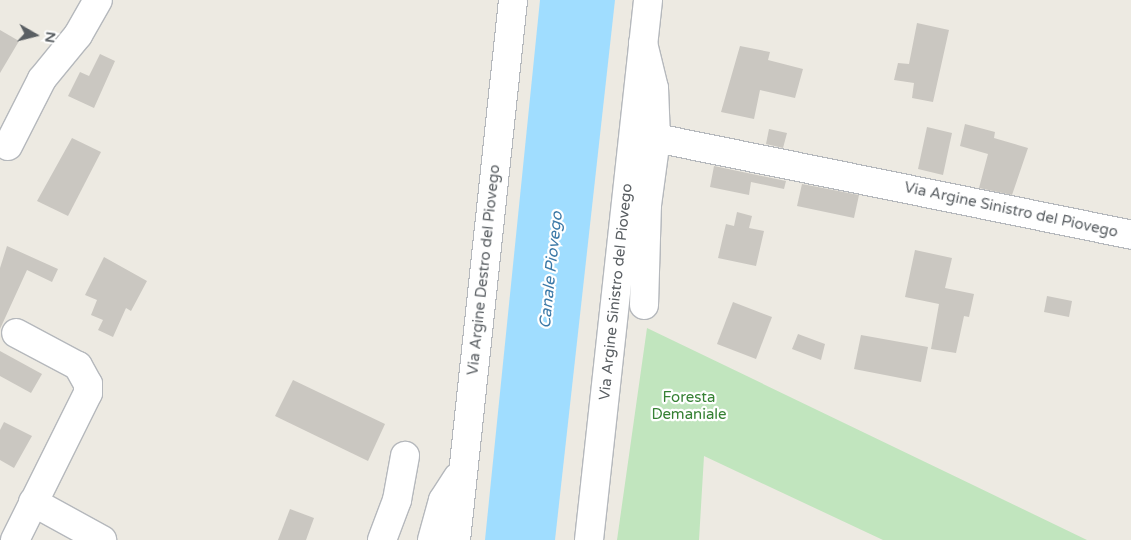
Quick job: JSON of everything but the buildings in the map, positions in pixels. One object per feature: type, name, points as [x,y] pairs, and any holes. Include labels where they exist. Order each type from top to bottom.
[{"type":"street","points":[[8,146],[42,79],[78,35],[98,0]]},
{"type":"street","name":"Via Argine Destro del Piovego","points":[[450,538],[466,465],[481,285],[513,0]]},
{"type":"street","name":"Via Argine Sinistro del Piovego","points":[[588,540],[648,0]]},
{"type":"street","name":"Via Argine Sinistro del Piovego","points":[[643,43],[654,88],[656,138],[648,205],[644,305]]},
{"type":"street","name":"Via Argine Sinistro del Piovego","points":[[656,138],[1131,235]]},
{"type":"street","points":[[15,540],[85,402],[88,384],[78,366],[16,333]]},
{"type":"street","points":[[382,540],[397,500],[405,456]]},
{"type":"street","points":[[33,502],[102,540]]},
{"type":"green space","name":"Foresta Demaniale","points":[[647,328],[1087,540],[883,540],[704,456],[699,540],[617,540]]},
{"type":"water","name":"Canale Piovego","points":[[540,0],[615,0],[555,540],[485,540]]}]
